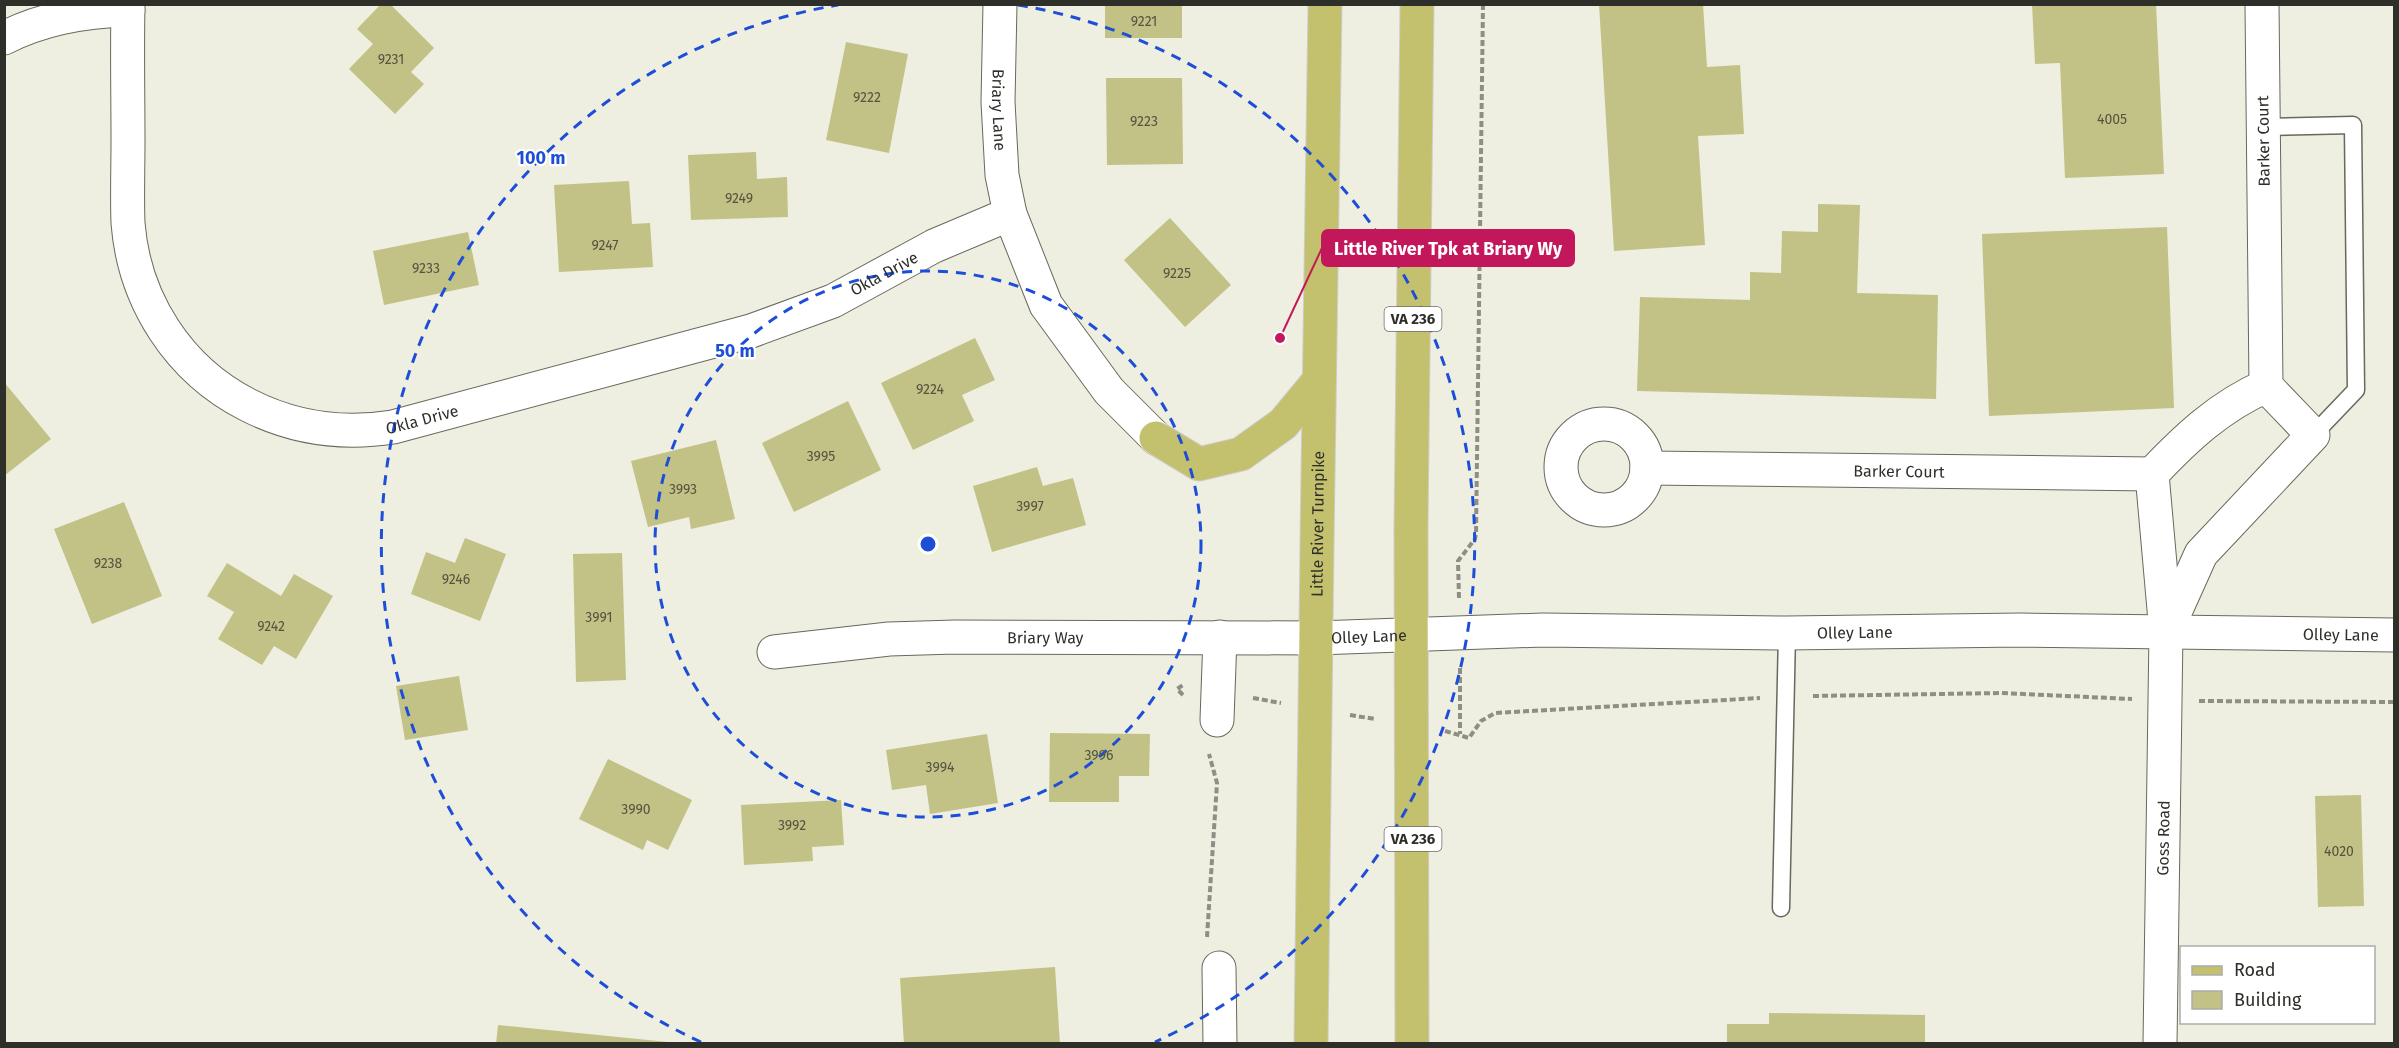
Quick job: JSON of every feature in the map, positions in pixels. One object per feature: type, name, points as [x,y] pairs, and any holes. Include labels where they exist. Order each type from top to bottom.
[{"type":"main road","name":"Little River Turnpike","points":[[1311,1044],[1317,638],[1317,383],[1325,4]]},
{"type":"main road","name":"VA 236","points":[[1412,1044],[1411,528],[1417,4]]},
{"type":"main road","points":[[1156,438],[1199,464],[1242,454],[1283,424],[1317,383]]},
{"type":"street","name":"Briary Lane","points":[[1000,4],[998,102],[1002,175],[1010,214],[1046,305],[1109,391],[1156,438]]},
{"type":"street","name":"Barker Court","points":[[2262,4],[2266,386]]},
{"type":"street","name":"Okla Drive","points":[[128,7],[128,224],[136,267],[146,297],[170,340],[209,381],[227,394],[276,419],[321,430],[368,431],[393,427],[751,331],[832,301],[934,246],[1010,214]]},
{"type":"street","points":[[4,38],[53,19],[128,7]]},
{"type":"street","points":[[2266,386],[2313,435],[2201,554],[2166,632],[2152,474],[2188,435],[2241,397],[2266,386]]},
{"type":"street","name":"Barker Court","points":[[1647,468],[2152,474]]},
{"type":"street","name":"Olley Lane","points":[[1317,638],[1542,630],[1787,633],[2021,630],[2394,635]]},
{"type":"street","name":"Goss Road","points":[[2160,1044],[2166,632]]},
{"type":"street","points":[[1211,734],[1220,637]]},
{"type":"street","name":"Briary Way","points":[[774,652],[888,639],[1317,638]]},
{"type":"street","points":[[1219,968],[1220,1044]]},
{"type":"lane","points":[[2263,127],[2353,125],[2356,390],[2313,435]]},
{"type":"lane","points":[[1781,908],[1787,633]]},
{"type":"path","points":[[1458,561],[1476,534],[1483,4]]},
{"type":"path","points":[[1182,684],[1177,689],[1185,700]]},
{"type":"path","points":[[1244,696],[1460,734]]},
{"type":"path","points":[[2196,701],[2394,702]]},
{"type":"path","points":[[1211,734],[1217,783],[1206,956],[1219,968]]},
{"type":"building","points":[[381,4],[390,4],[434,48],[411,72],[424,84],[395,114],[349,69],[373,44],[357,29]]},
{"type":"building","points":[[1105,4],[1182,4],[1182,38],[1105,38]]},
{"type":"building","points":[[1599,4],[1703,4],[1707,67],[1740,65],[1744,134],[1698,136],[1705,245],[1614,251]]},
{"type":"building","points":[[2032,4],[2156,4],[2164,174],[2065,178],[2060,63],[2035,64]]},
{"type":"building","points":[[846,42],[908,54],[889,153],[826,140]]},
{"type":"building","points":[[1106,78],[1182,78],[1183,164],[1107,165]]},
{"type":"building","points":[[756,152],[757,179],[787,177],[788,217],[691,220],[688,155]]},
{"type":"building","points":[[629,181],[632,224],[650,223],[653,267],[559,272],[554,185]]},
{"type":"building","points":[[1818,204],[1860,205],[1857,293],[1938,295],[1936,399],[1637,391],[1640,297],[1750,300],[1750,272],[1781,273],[1782,231],[1818,232]]},
{"type":"building","points":[[1170,218],[1231,285],[1185,327],[1124,260]]},
{"type":"building","points":[[2167,227],[2174,408],[1989,416],[1982,234]]},
{"type":"building","points":[[468,232],[479,285],[384,305],[373,251]]},
{"type":"building","points":[[975,338],[995,380],[962,395],[974,421],[913,450],[881,383]]},
{"type":"building","points":[[4,382],[51,439],[4,476]]},
{"type":"building","points":[[848,401],[881,470],[794,512],[762,443]]},
{"type":"building","points":[[716,440],[735,519],[691,529],[689,517],[648,527],[631,461]]},
{"type":"building","points":[[1037,467],[1043,486],[1073,478],[1086,525],[992,552],[973,486]]},
{"type":"building","points":[[124,502],[162,596],[92,624],[54,529]]},
{"type":"building","points":[[465,538],[506,554],[480,621],[411,594],[426,552],[455,563]]},
{"type":"building","points":[[622,553],[626,680],[576,682],[573,554]]},
{"type":"building","points":[[227,563],[281,596],[294,574],[333,596],[296,659],[274,646],[262,665],[218,639],[234,612],[207,596]]},
{"type":"building","points":[[459,676],[468,730],[405,740],[396,686]]},
{"type":"building","points":[[1050,733],[1150,734],[1149,776],[1119,776],[1119,802],[1049,802]]},
{"type":"building","points":[[987,734],[998,803],[930,814],[926,785],[892,790],[886,750]]},
{"type":"building","points":[[608,759],[692,800],[668,850],[647,840],[643,850],[579,819]]},
{"type":"building","points":[[2361,795],[2364,906],[2318,907],[2315,796]]},
{"type":"building","points":[[841,800],[844,845],[812,847],[813,861],[744,865],[741,805]]},
{"type":"building","points":[[1055,967],[1060,1044],[904,1044],[900,978]]},
{"type":"building","points":[[1769,1013],[1925,1015],[1925,1044],[1727,1044],[1727,1024],[1769,1024]]},
{"type":"building","points":[[498,1025],[668,1042],[668,1044],[496,1044]]},
{"type":"place","name":"Little River Tpk at Briary Wy","points":[[1280,338]]}]
